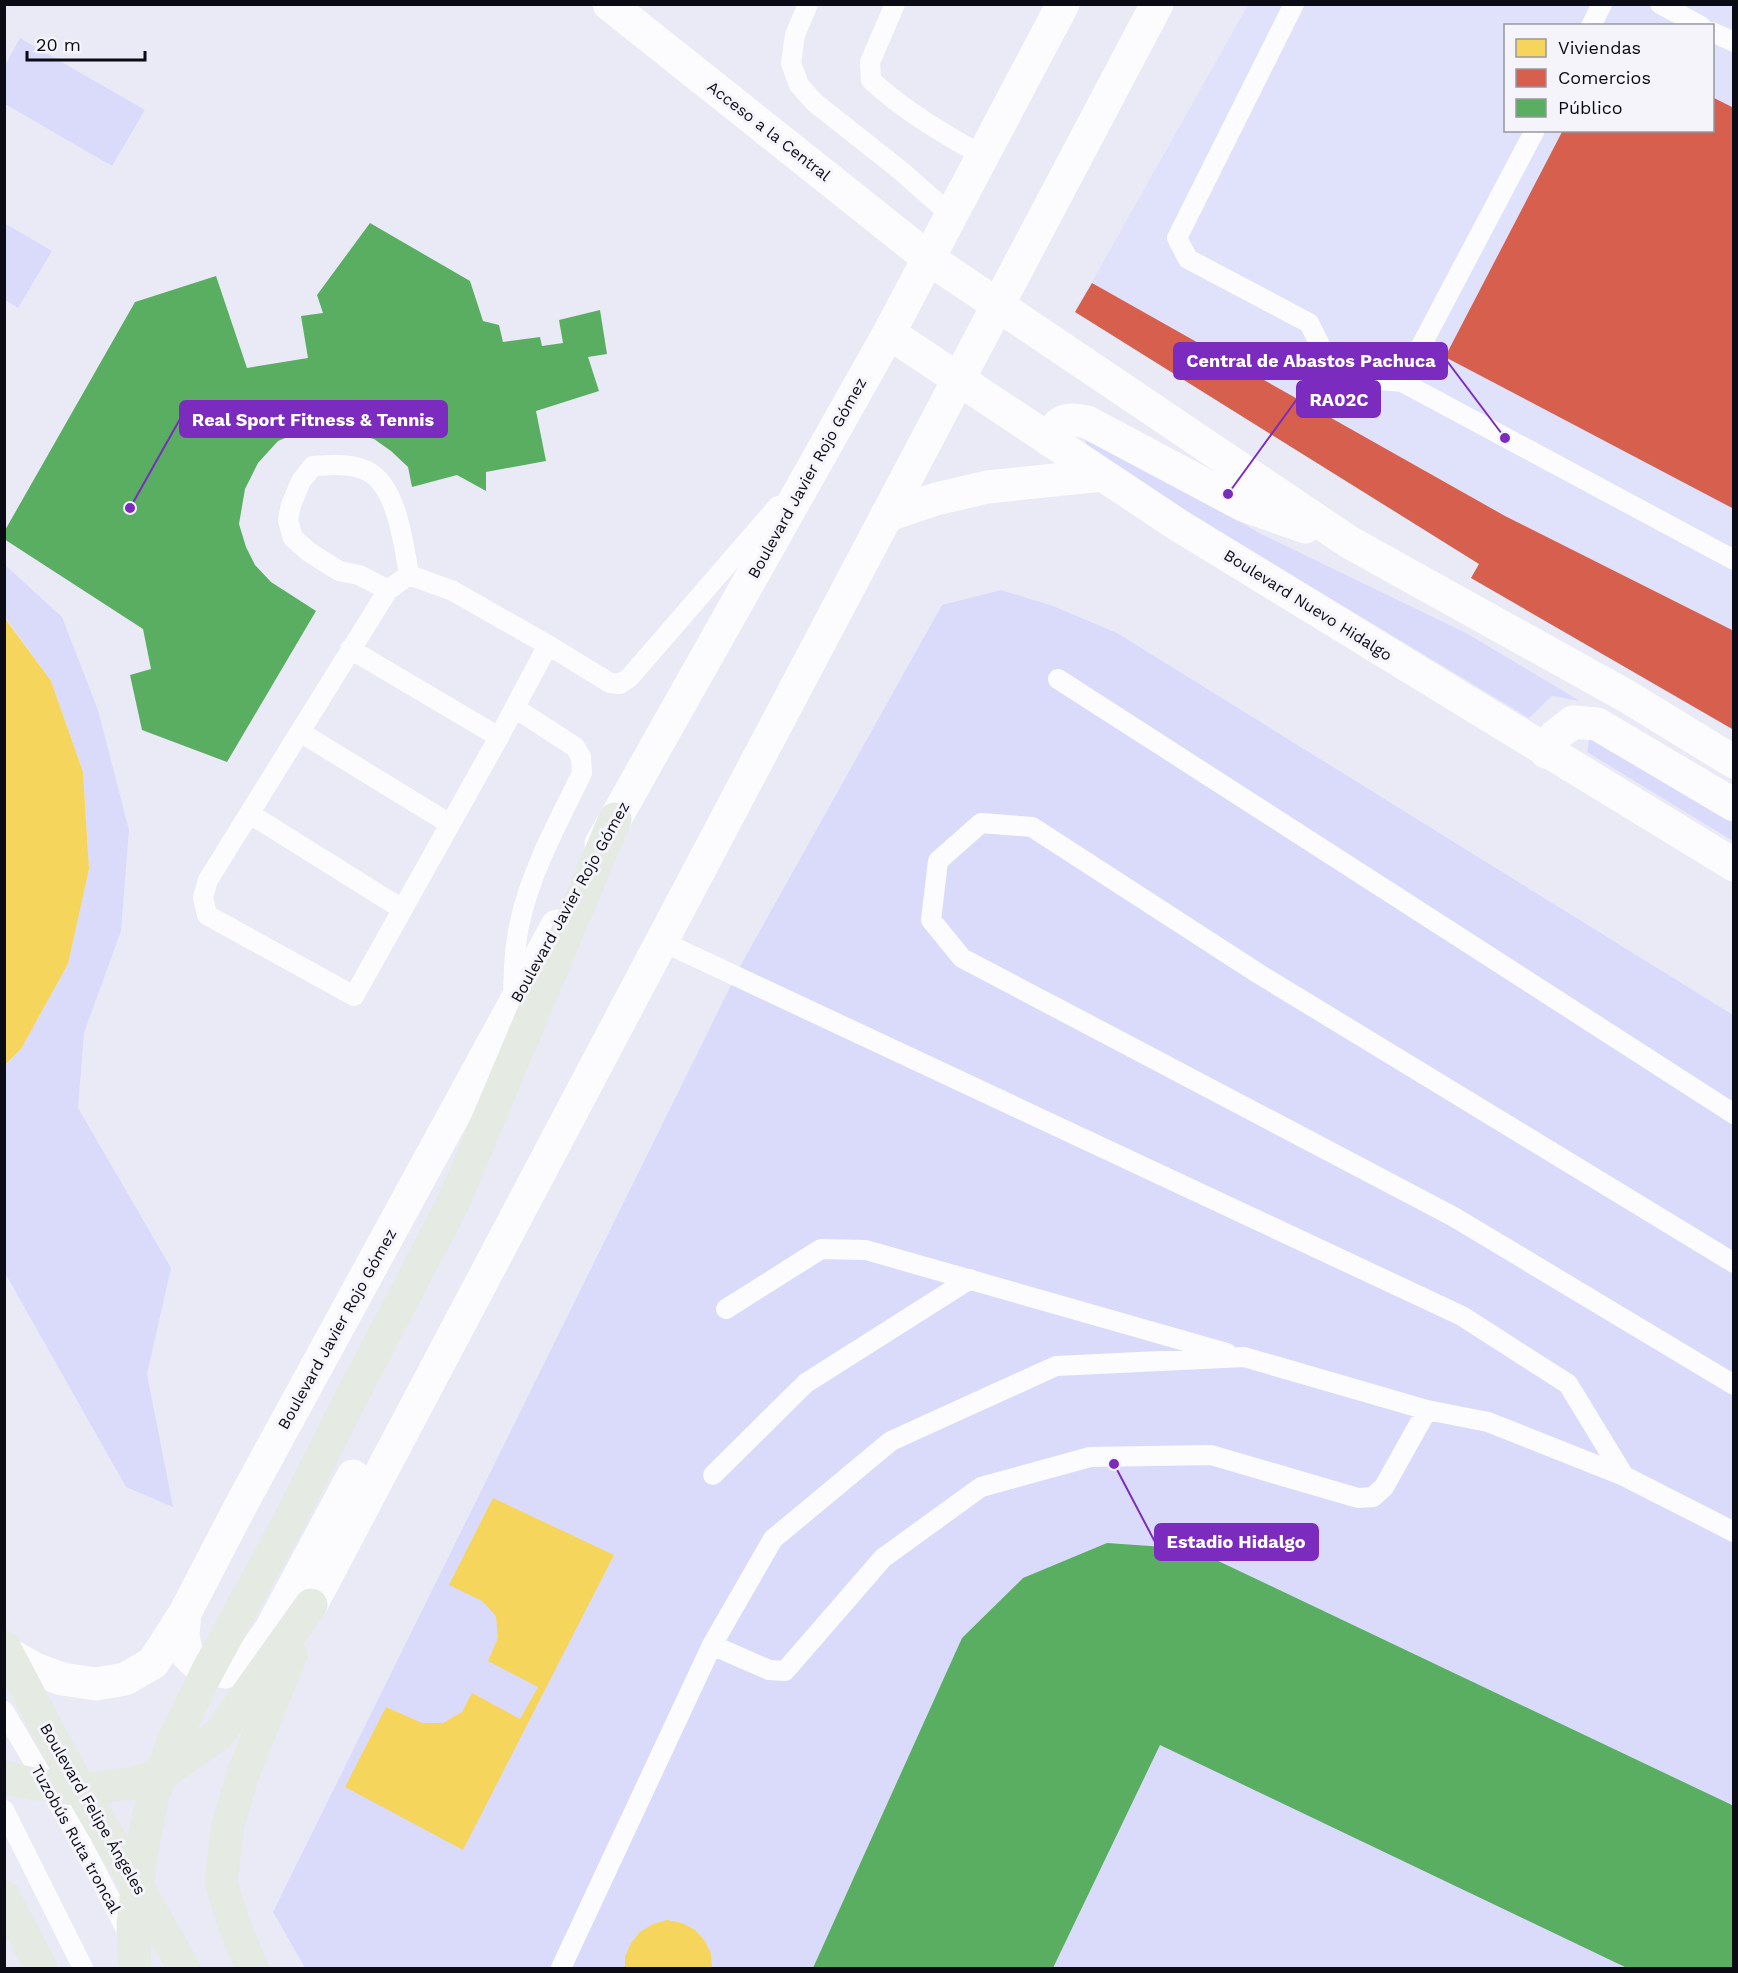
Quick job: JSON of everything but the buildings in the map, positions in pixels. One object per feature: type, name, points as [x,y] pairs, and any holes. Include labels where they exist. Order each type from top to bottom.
[{"type":"main road","name":"Acceso a la Central","points":[[609,4],[928,258]]},
{"type":"main road","name":"Boulevard Javier Rojo Gómez","points":[[5,1650],[35,1669],[62,1679],[96,1684],[125,1679],[153,1663],[185,1613],[252,1485],[615,819],[889,333],[1063,4]]},
{"type":"main road","points":[[252,1968],[234,1925],[221,1882],[228,1825],[244,1771],[311,1605],[1157,4]]},
{"type":"main road","points":[[928,258],[1349,542],[1628,697],[1734,762]]},
{"type":"main road","name":"Boulevard Nuevo Hidalgo","points":[[889,333],[1178,525],[1734,865]]},
{"type":"main road","points":[[1049,440],[1053,430],[1060,423],[1070,419],[1087,422],[1243,505],[1349,542]]},
{"type":"main road","points":[[886,516],[936,499],[987,487],[1103,475]]},
{"type":"main road","points":[[1546,752],[1555,736],[1573,722],[1597,724],[1734,805]]},
{"type":"main road","points":[[135,1968],[133,1924],[141,1856],[152,1799],[173,1742],[207,1672],[288,1523],[454,1201],[615,819]]},
{"type":"main road","points":[[185,1613],[183,1634],[186,1653],[200,1667],[226,1672],[248,1662],[270,1631],[387,1413],[480,1284]]},
{"type":"main road","points":[[4,1777],[81,1790],[135,1783],[162,1774],[219,1734],[311,1605]]},
{"type":"main road","name":"Boulevard Felipe Ángeles","points":[[5,1650],[81,1790],[184,1968]]},
{"type":"main road","points":[[4,1897],[41,1968]]},
{"type":"lane","points":[[808,4],[795,35],[790,63],[799,85],[814,102],[900,170],[951,215]]},
{"type":"lane","points":[[895,4],[870,62],[871,80],[886,94],[934,128],[983,156]]},
{"type":"lane","points":[[1294,4],[1177,238],[1188,259],[1309,323],[1324,353],[1369,379],[1402,382],[1734,560]]},
{"type":"lane","points":[[1592,24],[1602,4]]},
{"type":"lane","points":[[1660,4],[1697,24]]},
{"type":"lane","points":[[1714,32],[1734,42]]},
{"type":"lane","points":[[1402,382],[1534,132]]},
{"type":"lane","points":[[409,575],[453,591],[610,683],[620,684],[629,678],[816,462]]},
{"type":"lane","points":[[388,590],[359,575],[339,570],[309,552],[292,538],[288,520],[291,505],[301,482],[312,466],[342,465],[369,471],[387,489],[402,530],[409,575]]},
{"type":"lane","points":[[409,575],[388,590],[350,649],[208,880],[203,897],[207,915],[354,996],[548,645]]},
{"type":"lane","points":[[350,649],[499,737]]},
{"type":"lane","points":[[1058,679],[1734,1114]]},
{"type":"lane","points":[[513,1007],[515,952],[528,893],[582,773],[581,757],[575,747],[515,708]]},
{"type":"lane","points":[[300,732],[450,824]]},
{"type":"lane","points":[[249,814],[402,909]]},
{"type":"lane","points":[[1734,1263],[1259,974],[1032,827],[981,823],[938,861],[931,920],[962,958],[1454,1217],[1734,1385]]},
{"type":"lane","points":[[661,941],[1462,1316],[1568,1384],[1624,1476]]},
{"type":"lane","points":[[726,1309],[821,1249],[866,1250],[1426,1410],[1488,1422],[1624,1476],[1734,1532]]},
{"type":"lane","points":[[713,1474],[806,1383],[970,1279]]},
{"type":"lane","points":[[561,1968],[712,1645],[773,1539],[891,1441],[1056,1366],[1244,1357]]},
{"type":"lane","points":[[712,1645],[769,1670],[785,1671],[883,1558],[981,1487],[1090,1456],[1211,1455],[1358,1498],[1373,1497],[1384,1487],[1426,1410]]},
{"type":"lane","name":"Tuzobús Ruta troncal","points":[[4,1711],[83,1846],[146,1968]]},
{"type":"lane","points":[[4,1810],[83,1968]]},
{"type":"shaded area","points":[[1248,5],[1733,5],[1733,730],[1471,578],[1479,564],[1075,312]]},
{"type":"shaded area","points":[[20,38],[145,110],[112,166],[5,104],[5,65]]},
{"type":"shaded area","points":[[4,223],[52,251],[18,308],[5,300]]},
{"type":"shaded area","points":[[1097,436],[1261,534],[1466,633],[1580,701],[1552,696],[1529,718],[1088,452],[1085,446],[1086,439]]},
{"type":"shaded area","points":[[4,564],[62,617],[98,710],[129,830],[121,931],[84,1033],[78,1108],[171,1268],[147,1374],[173,1507],[126,1487],[5,1273],[5,1066],[21,1049],[68,964],[89,869],[83,772],[51,681],[5,617]]},
{"type":"shaded area","points":[[1001,590],[1053,606],[1117,633],[1733,1015],[1733,1968],[305,1968],[273,1912],[743,961],[942,605]]},
{"type":"shaded area","points":[[1589,738],[1733,816],[1733,841],[1587,752]]},
{"type":"place","name":"Central de Abastos Pachuca","points":[[1505,438]]},
{"type":"place","name":"RA02C","points":[[1228,494]]},
{"type":"place","name":"Real Sport Fitness & Tennis","points":[[130,508]]},
{"type":"place","name":"Estadio Hidalgo","points":[[1114,1464]]}]
